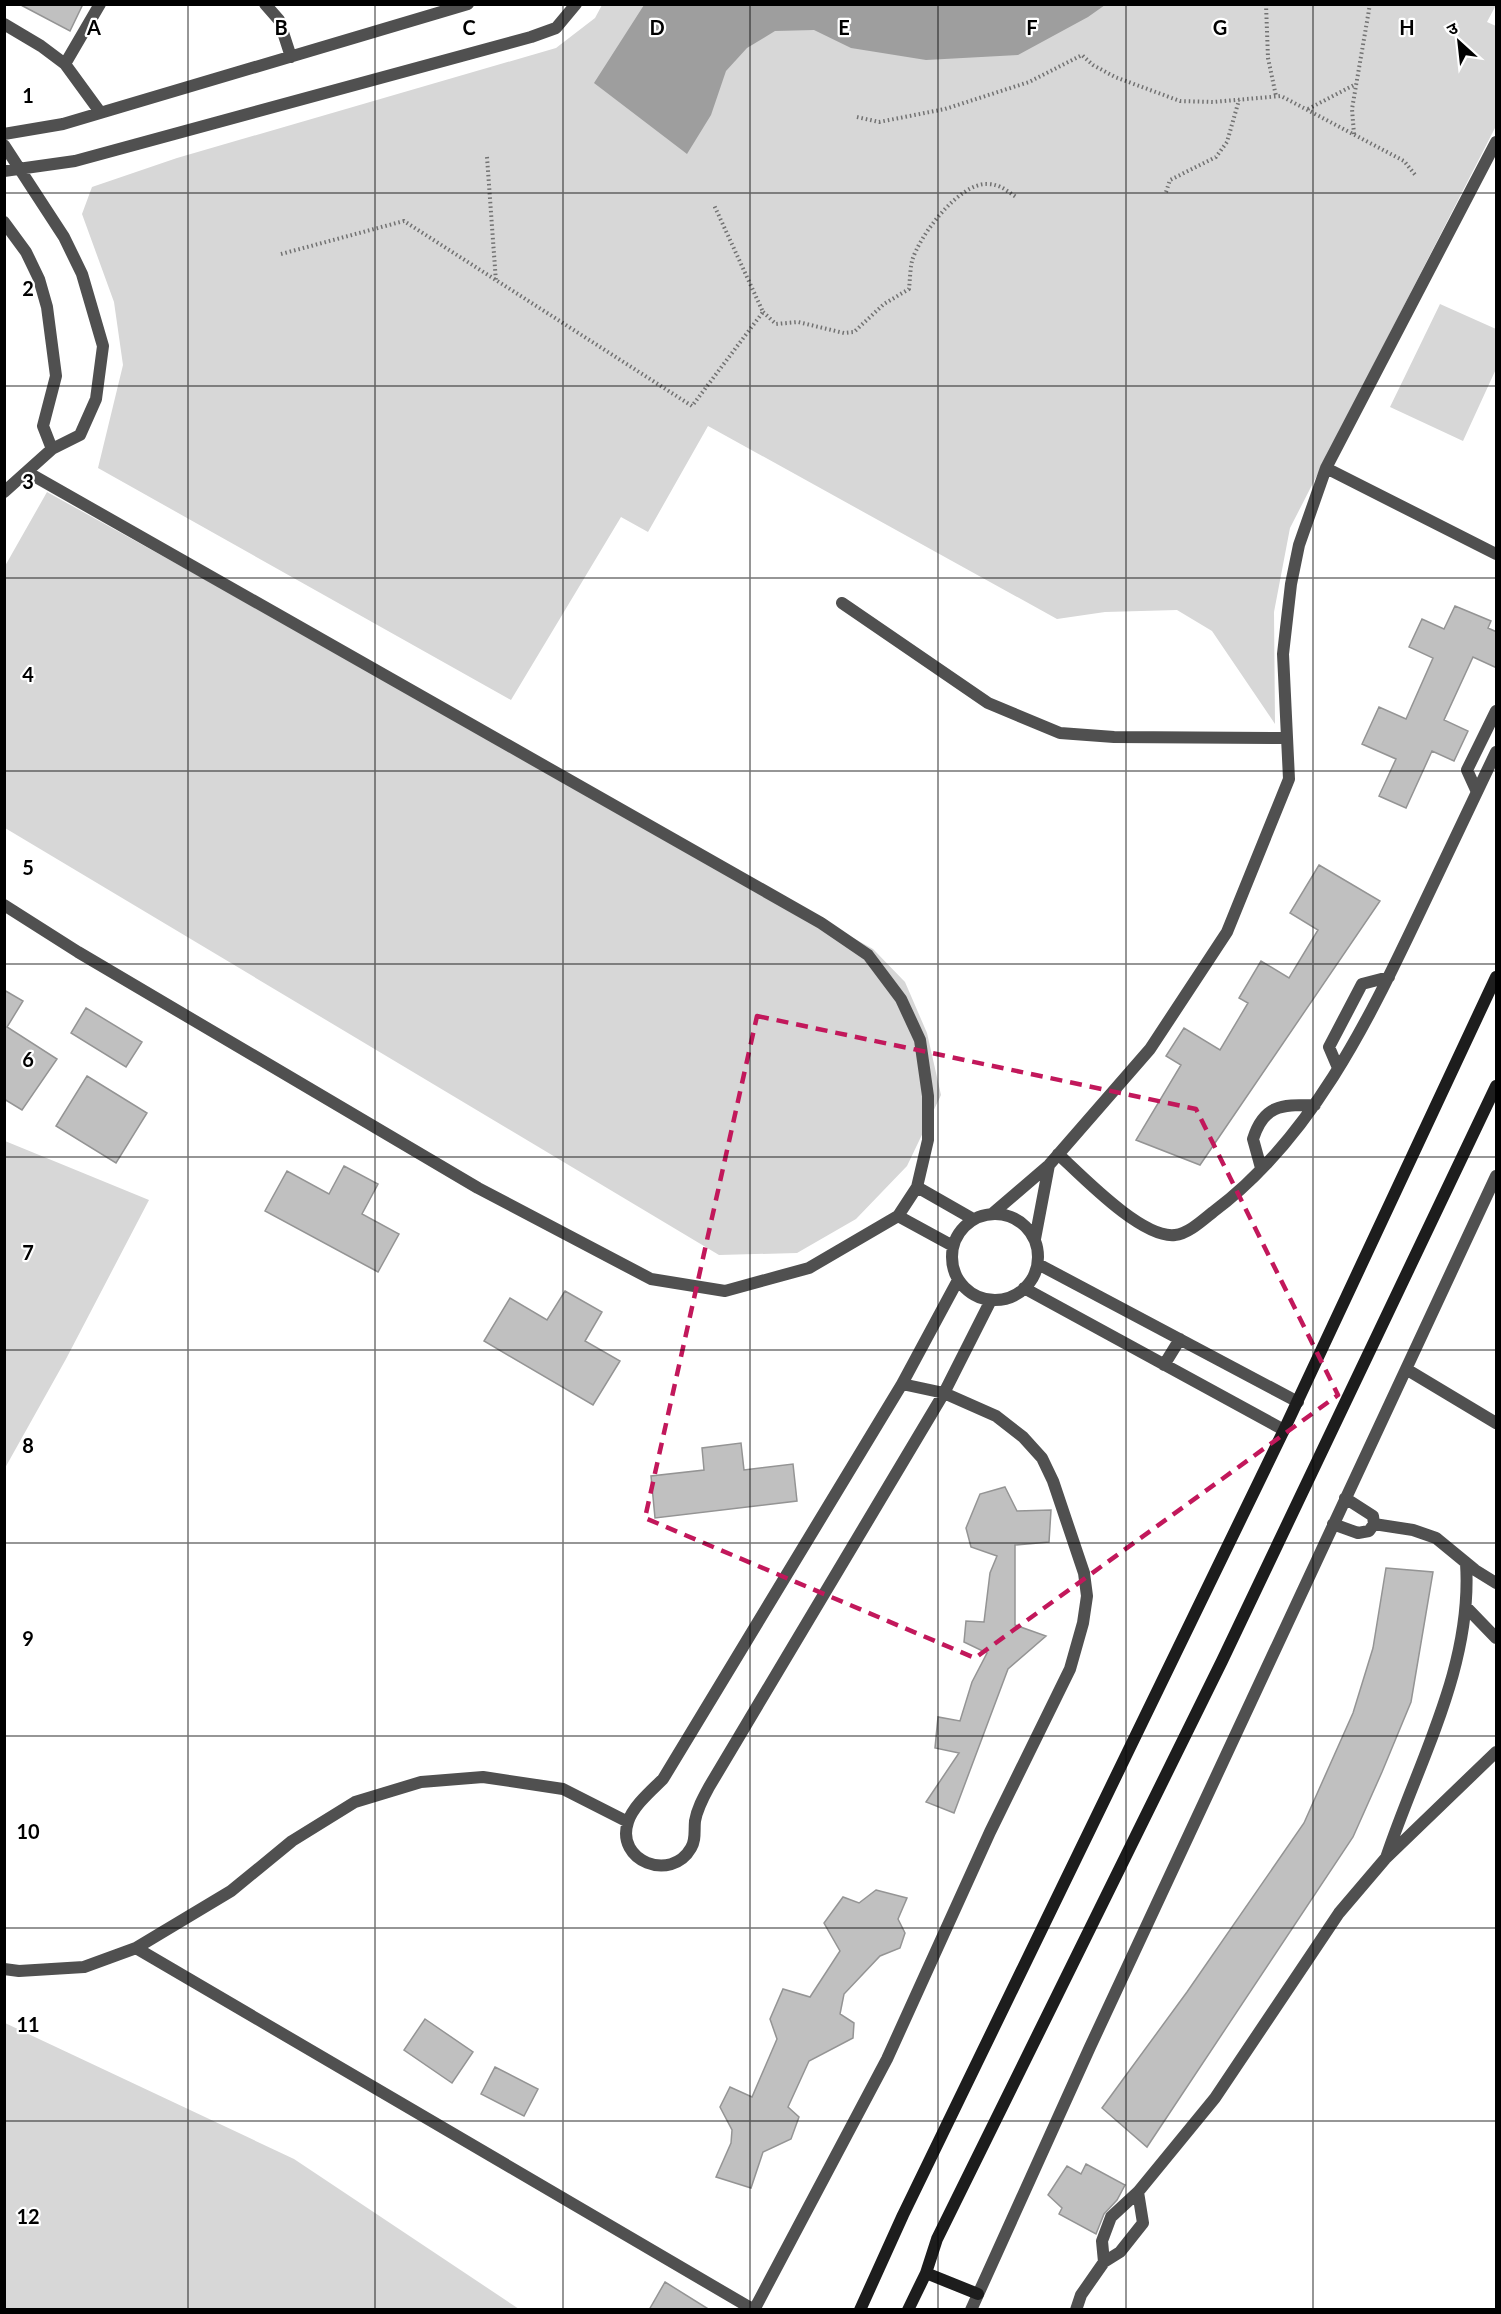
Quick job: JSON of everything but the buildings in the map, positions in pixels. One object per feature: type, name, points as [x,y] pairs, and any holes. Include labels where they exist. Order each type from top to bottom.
[{"type":"street","points":[[65,64],[100,4]]},
{"type":"street","points":[[265,4],[279,20],[291,57]]},
{"type":"street","points":[[4,134],[63,124],[468,4]]},
{"type":"street","points":[[4,171],[75,161],[531,37],[556,28],[576,4]]},
{"type":"street","points":[[4,24],[41,45],[65,64],[100,112]]},
{"type":"street","points":[[1049,1165],[1035,1239],[1038,1264],[1033,1277],[1024,1288],[1003,1299],[991,1300],[967,1290],[958,1280],[951,1257],[953,1246],[964,1226],[973,1219],[993,1213],[1059,1154],[1150,1049],[1227,932],[1289,779],[1283,654],[1291,584],[1302,536],[1326,468],[1497,142]]},
{"type":"street","points":[[4,145],[63,237],[82,274],[103,346],[96,399],[80,435],[52,449],[4,492]]},
{"type":"street","points":[[4,222],[26,252],[47,307],[56,376],[43,426],[52,449]]},
{"type":"street","points":[[1326,468],[1497,554]]},
{"type":"street","points":[[4,905],[78,952],[478,1188],[651,1280],[725,1291],[809,1268],[898,1216],[917,1187],[928,1140],[928,1096],[920,1040],[901,999],[868,956],[821,923],[63,490],[27,472]]},
{"type":"street","points":[[842,603],[988,703],[1060,734],[1114,738],[1287,738]]},
{"type":"street","points":[[1477,792],[1467,770],[1497,711]]},
{"type":"street","points":[[1059,1154],[1123,1213],[1164,1235],[1177,1236],[1194,1227],[1227,1202],[1261,1168],[1315,1105],[1338,1068],[1389,977],[1497,752]]},
{"type":"street","points":[[860,2310],[903,2215],[1298,1402],[1497,976]]},
{"type":"street","points":[[1338,1068],[1329,1047],[1362,984],[1389,977]]},
{"type":"street","points":[[908,2310],[926,2273],[937,2239],[1222,1661],[1497,1086]]},
{"type":"street","points":[[1261,1168],[1252,1139],[1264,1116],[1271,1109],[1283,1106],[1315,1105]]},
{"type":"street","points":[[971,2310],[1345,1498],[1497,1176]]},
{"type":"street","points":[[917,1187],[973,1219]]},
{"type":"street","points":[[993,1213],[1018,1219],[1035,1239]]},
{"type":"street","points":[[898,1216],[953,1246]]},
{"type":"street","points":[[1038,1264],[1298,1402]]},
{"type":"street","points":[[958,1280],[902,1384],[663,1779],[628,1822],[627,1837],[632,1851],[643,1862],[657,1867],[672,1866],[692,1848],[697,1814],[709,1787],[944,1393],[991,1300]]},
{"type":"street","points":[[1024,1288],[1284,1430]]},
{"type":"street","points":[[1164,1365],[1180,1339]]},
{"type":"street","points":[[1406,1369],[1497,1423]]},
{"type":"street","points":[[136,1948],[754,2310],[888,2059],[990,1832],[1070,1669],[1083,1623],[1087,1596],[1084,1573],[1053,1481],[1042,1458],[1023,1437],[996,1416],[944,1393],[902,1384]]},
{"type":"street","points":[[1333,1524],[1358,1533],[1369,1531],[1374,1524],[1373,1516],[1345,1498]]},
{"type":"street","points":[[1374,1524],[1413,1530],[1436,1538],[1466,1563],[1497,1583]]},
{"type":"street","points":[[1385,1859],[1455,1668],[1467,1608],[1466,1563]]},
{"type":"street","points":[[1467,1608],[1497,1638]]},
{"type":"street","points":[[1104,2262],[1102,2241],[1106,2227],[1121,2206],[1138,2192],[1215,2098],[1339,1913],[1385,1859],[1497,1752]]},
{"type":"street","points":[[4,1969],[19,1971],[84,1967],[136,1948],[231,1891],[292,1841],[355,1802],[421,1782],[483,1777],[563,1789],[628,1822]]},
{"type":"street","points":[[1076,2310],[1081,2295],[1104,2262],[1120,2252],[1143,2223],[1138,2192]]},
{"type":"street","points":[[926,2273],[978,2294]]},
{"type":"path","points":[[1266,4],[1268,58],[1276,96]]},
{"type":"path","points":[[1354,134],[1352,109],[1370,4]]},
{"type":"path","points":[[857,117],[879,122],[945,109],[1029,82],[1082,55],[1093,65],[1115,77],[1180,101],[1239,100],[1281,96],[1404,161],[1416,176]]},
{"type":"path","points":[[1307,109],[1356,84]]},
{"type":"path","points":[[1166,192],[1170,180],[1216,158],[1227,142],[1239,100]]},
{"type":"path","points":[[487,157],[496,283]]},
{"type":"path","points":[[714,205],[763,312],[776,324],[798,322],[844,333],[854,332],[884,304],[909,289],[912,260],[925,231],[968,189],[984,184],[999,185],[1016,197]]},
{"type":"path","points":[[281,254],[404,221],[496,283],[692,406],[763,312]]},
{"type":"highlighted area","points":[[757,1016],[1196,1109],[1338,1395],[975,1658],[645,1518]]},
{"type":"shaded area","points":[[602,5],[1496,5],[1487,22],[1496,26],[1496,126],[1290,528],[1274,612],[1275,724],[1212,631],[1177,610],[1105,612],[1057,619],[708,426],[648,532],[621,517],[511,700],[98,468],[123,365],[114,302],[82,214],[92,187],[177,158],[556,48],[595,18]]},
{"type":"shaded area","points":[[644,5],[1105,5],[1088,17],[1018,55],[926,60],[851,48],[814,30],[775,31],[747,48],[726,71],[711,115],[687,154],[594,83]]},
{"type":"shaded area","points":[[1440,304],[1496,329],[1496,369],[1463,441],[1390,407]]},
{"type":"shaded area","points":[[47,492],[873,949],[905,982],[927,1033],[941,1095],[907,1166],[856,1219],[797,1253],[719,1255],[5,828],[5,566]]},
{"type":"shaded area","points":[[5,1141],[149,1200],[66,1359],[5,1468]]},
{"type":"shaded area","points":[[5,2023],[294,2159],[519,2309],[5,2309]]}]
